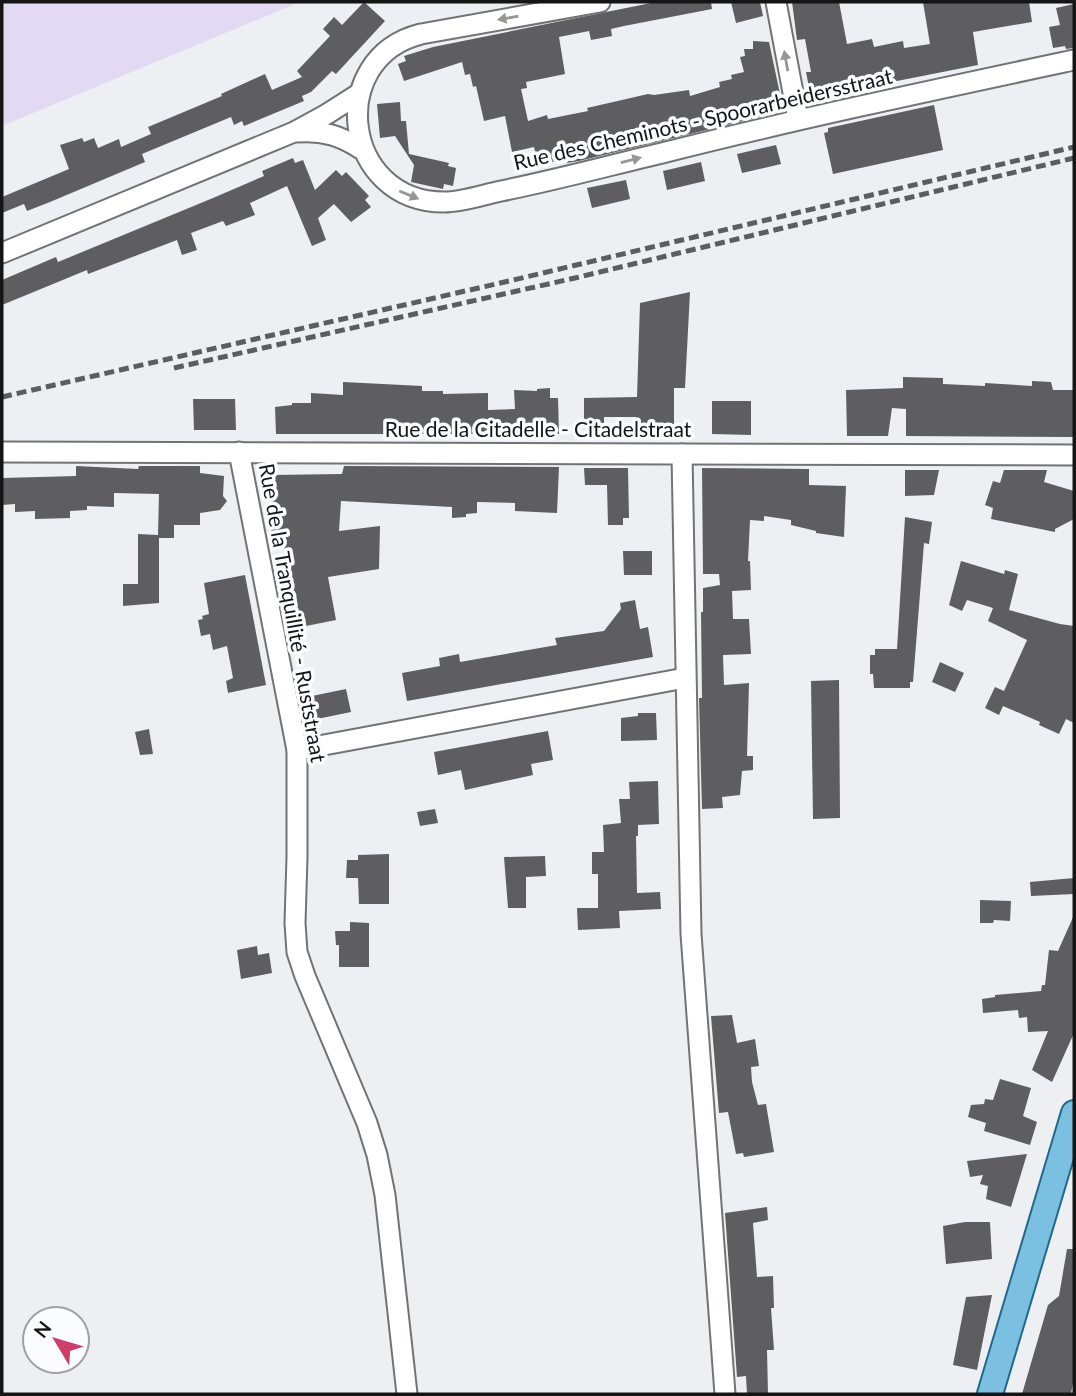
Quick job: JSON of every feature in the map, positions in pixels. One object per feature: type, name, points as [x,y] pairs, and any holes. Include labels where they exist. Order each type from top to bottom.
[{"type":"main road","points":[[990,1394],[1074,1113]]},
{"type":"street","points":[[361,149],[358,125],[359,93],[377,60],[394,46],[412,37],[600,2]]},
{"type":"street","points":[[776,2],[798,119]]},
{"type":"street","name":"Rue des Cheminots - Spoorarbeidersstraat","points":[[361,149],[383,179],[401,192],[421,200],[447,202],[541,183],[798,119],[1074,60]]},
{"type":"street","points":[[2,253],[293,132],[359,93]]},
{"type":"street","points":[[293,132],[313,131],[336,135],[361,149]]},
{"type":"street","name":"Rue de la Citadelle - Citadelstraat","points":[[2,452],[1074,456]]},
{"type":"street","name":"Rue de la Tranquillité - Ruststraat","points":[[239,452],[296,750],[297,952],[367,1123],[377,1155],[385,1195],[407,1394]]},
{"type":"street","points":[[682,454],[684,678],[692,966],[725,1394]]},
{"type":"street","points":[[296,750],[684,678]]},
{"type":"shaded area","points":[[2,2],[300,2],[2,126]]},
{"type":"building","points":[[364,2],[385,21],[336,74],[332,71],[311,92],[302,96],[304,101],[244,126],[242,121],[234,125],[231,117],[142,154],[145,162],[50,202],[27,211],[24,204],[2,213],[2,197],[69,169],[60,145],[82,138],[84,142],[94,138],[98,148],[119,139],[121,147],[151,134],[148,127],[222,96],[221,94],[265,74],[272,90],[302,77],[297,71],[330,36],[323,29],[334,17],[342,25]]},
{"type":"building","points":[[656,2],[711,2],[712,9],[611,29],[612,36],[591,40],[589,31],[559,37],[565,74],[526,82],[527,88],[521,89],[528,121],[547,115],[548,119],[588,111],[587,108],[648,94],[689,90],[690,96],[720,87],[719,82],[744,72],[740,57],[745,56],[744,49],[753,49],[753,41],[769,42],[780,94],[776,95],[780,112],[579,161],[567,163],[566,159],[538,165],[534,147],[512,152],[505,116],[484,121],[476,86],[473,87],[470,74],[465,75],[462,62],[404,81],[398,64],[406,61],[404,56],[433,47]]},
{"type":"building","points":[[731,2],[760,2],[763,16],[736,23]]},
{"type":"building","points":[[792,2],[839,2],[847,44],[872,39],[874,47],[903,41],[904,48],[930,44],[923,2],[1029,2],[1032,22],[973,32],[978,65],[816,97],[810,93],[806,72],[811,72],[805,39],[797,40]]},
{"type":"building","points":[[1074,4],[1074,48],[1053,48],[1049,27],[1060,25],[1056,8]]},
{"type":"building","points":[[400,102],[401,121],[406,121],[409,154],[449,163],[448,166],[456,168],[453,186],[444,184],[443,189],[411,182],[414,165],[395,136],[380,138],[377,104]]},
{"type":"building","points":[[934,105],[943,150],[833,174],[824,133],[828,132],[828,128]]},
{"type":"building","points":[[776,145],[781,164],[742,173],[737,154]]},
{"type":"building","points":[[293,158],[295,163],[303,160],[315,190],[336,170],[342,176],[346,172],[369,196],[365,200],[371,207],[351,222],[334,204],[318,218],[326,240],[312,246],[287,186],[250,203],[255,215],[226,226],[223,221],[191,233],[197,250],[182,255],[177,240],[88,274],[87,270],[2,305],[2,280],[56,257],[58,262],[213,198],[264,176],[262,171]]},
{"type":"building","points":[[701,162],[705,181],[667,190],[663,171]]},
{"type":"building","points":[[626,180],[630,199],[592,208],[587,188]]},
{"type":"building","points":[[690,292],[685,388],[674,388],[674,434],[635,435],[636,417],[604,417],[604,423],[584,423],[584,398],[637,397],[640,303]]},
{"type":"building","points":[[903,377],[943,378],[943,384],[985,386],[985,383],[1032,386],[1032,381],[1051,382],[1053,390],[1073,390],[1074,437],[906,436],[906,409],[892,408],[888,436],[847,436],[846,390],[903,388]]},
{"type":"building","points":[[343,382],[422,386],[422,391],[443,391],[443,394],[488,393],[488,410],[515,409],[514,390],[537,391],[550,388],[550,398],[558,398],[559,434],[276,434],[275,407],[311,403],[311,393],[343,395]]},
{"type":"building","points":[[193,399],[235,399],[236,430],[194,430]]},
{"type":"building","points":[[712,401],[751,401],[751,435],[712,434]]},
{"type":"building","points":[[76,466],[138,469],[139,466],[200,466],[200,473],[224,476],[223,496],[227,501],[220,510],[200,513],[200,525],[174,525],[174,538],[159,538],[159,603],[123,606],[123,584],[138,584],[138,534],[158,535],[159,494],[114,493],[114,507],[87,506],[87,510],[70,511],[70,518],[35,519],[35,511],[15,512],[15,504],[2,505],[2,478],[76,476]]},
{"type":"building","points":[[344,466],[559,467],[557,513],[515,511],[515,503],[477,502],[477,513],[452,518],[452,507],[341,501],[339,531],[380,526],[379,569],[328,577],[336,620],[301,627],[284,546],[277,548],[271,533],[272,475],[342,474]]},
{"type":"building","points":[[584,468],[628,468],[629,518],[623,518],[623,525],[608,525],[607,485],[585,485]]},
{"type":"building","points":[[702,468],[809,469],[809,485],[846,486],[844,537],[816,533],[791,525],[791,520],[764,516],[764,521],[750,520],[748,561],[751,590],[732,591],[733,619],[749,619],[751,654],[723,655],[724,685],[749,683],[747,756],[753,756],[753,770],[742,771],[740,795],[722,797],[723,808],[702,809],[699,698],[702,698],[701,612],[703,588],[720,585],[719,574],[703,574]]},
{"type":"building","points":[[905,470],[939,470],[934,495],[905,496]]},
{"type":"building","points":[[1004,470],[1047,470],[1044,482],[1074,491],[1074,519],[1055,529],[1055,532],[991,519],[993,508],[985,505],[993,481],[1000,483]]},
{"type":"building","points":[[905,517],[932,522],[929,544],[924,543],[913,682],[910,682],[910,688],[874,688],[873,674],[870,674],[870,655],[875,655],[875,649],[897,649]]},
{"type":"building","points":[[623,551],[652,551],[652,575],[624,575]]},
{"type":"building","points":[[961,561],[1004,574],[1005,570],[1018,574],[1009,610],[1074,626],[1074,723],[1066,719],[1059,734],[1039,725],[1040,722],[1003,706],[999,715],[985,708],[995,687],[1004,691],[1027,640],[988,621],[993,608],[967,600],[962,611],[949,605]]},
{"type":"building","points":[[245,575],[266,685],[228,693],[226,681],[233,678],[227,646],[213,650],[210,634],[201,636],[198,620],[209,614],[204,583]]},
{"type":"building","points":[[635,600],[640,629],[648,627],[653,657],[407,701],[402,673],[440,666],[439,658],[459,654],[460,662],[557,645],[555,638],[604,631],[621,609],[620,603]]},
{"type":"building","points":[[940,662],[964,673],[955,692],[932,682]]},
{"type":"building","points":[[839,680],[840,818],[813,819],[811,681]]},
{"type":"building","points":[[346,689],[351,712],[317,719],[312,696]]},
{"type":"building","points":[[638,713],[656,713],[657,740],[621,741],[621,718],[638,716]]},
{"type":"building","points":[[149,729],[153,754],[140,755],[135,732]]},
{"type":"building","points":[[548,731],[553,760],[531,764],[533,775],[465,790],[461,770],[438,775],[434,752]]},
{"type":"building","points":[[658,781],[659,824],[638,825],[637,893],[660,892],[661,909],[619,911],[620,928],[578,930],[577,908],[598,908],[598,874],[592,874],[592,852],[604,852],[603,825],[621,823],[619,799],[630,799],[629,782]]},
{"type":"building","points":[[435,809],[438,823],[420,826],[417,812]]},
{"type":"building","points":[[389,854],[389,904],[359,904],[358,878],[346,878],[347,860],[358,860],[358,855]]},
{"type":"building","points":[[545,856],[546,876],[526,877],[526,908],[508,908],[504,857]]},
{"type":"building","points":[[1074,878],[1074,894],[1031,896],[1030,882]]},
{"type":"building","points":[[980,900],[1011,901],[1010,921],[980,923]]},
{"type":"building","points":[[1074,915],[1074,1033],[1052,1082],[1032,1070],[1048,1031],[1028,1032],[1027,1017],[1019,1018],[1018,1010],[983,1013],[982,999],[995,995],[1041,991],[1042,985],[1045,985],[1049,950],[1058,951]]},
{"type":"building","points":[[350,922],[369,923],[369,967],[339,967],[339,945],[336,945],[335,931],[350,931]]},
{"type":"building","points":[[257,946],[258,955],[269,953],[272,973],[241,979],[237,950]]},
{"type":"building","points":[[732,1015],[737,1043],[755,1039],[759,1066],[751,1067],[752,1082],[758,1105],[766,1104],[774,1152],[744,1157],[743,1153],[736,1154],[728,1112],[719,1113],[711,1016]]},
{"type":"building","points":[[1000,1079],[1031,1088],[1023,1116],[1037,1122],[1030,1145],[984,1131],[986,1123],[968,1117],[971,1105],[984,1104],[985,1099],[993,1100]]},
{"type":"building","points":[[1027,1154],[1011,1207],[986,1199],[988,1186],[980,1184],[983,1175],[970,1177],[967,1161]]},
{"type":"building","points":[[767,1207],[768,1220],[753,1223],[757,1277],[773,1276],[774,1308],[771,1308],[774,1350],[767,1350],[768,1394],[747,1394],[746,1376],[737,1377],[725,1213]]},
{"type":"building","points":[[965,1222],[990,1222],[992,1259],[946,1264],[943,1226]]},
{"type":"building","points":[[1067,1249],[1074,1249],[1074,1377],[1071,1394],[1022,1394],[1048,1305],[1059,1296]]},
{"type":"building","points":[[992,1295],[977,1370],[953,1365],[966,1297]]},
{"type":"railway","points":[[2,397],[509,281],[1074,147]]},
{"type":"railway","points":[[174,368],[575,278],[1074,158]]}]
